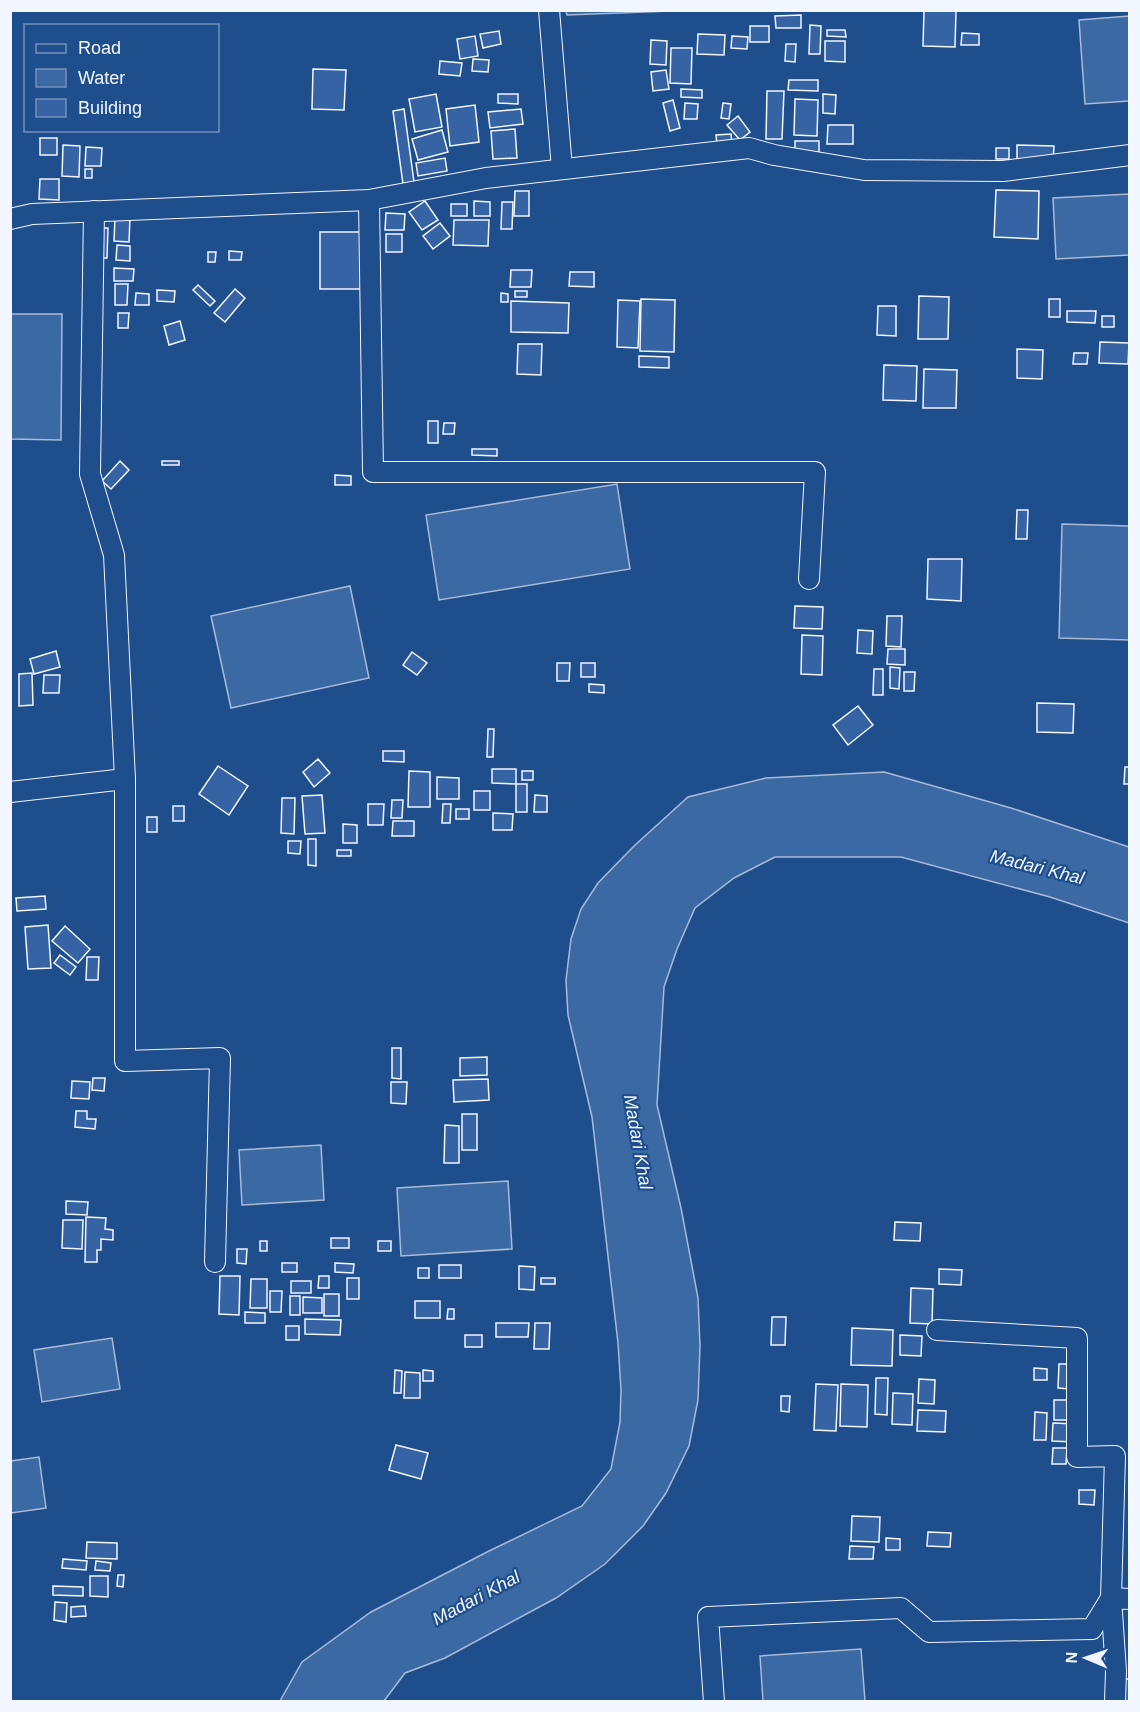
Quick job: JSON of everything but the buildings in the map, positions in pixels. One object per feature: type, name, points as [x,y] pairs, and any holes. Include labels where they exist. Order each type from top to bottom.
[{"type":"street","points":[[549,10],[562,169]]},
{"type":"street","points":[[10,219],[32,214],[369,200],[486,178],[749,148],[774,155],[864,170],[1002,171],[1130,155]]},
{"type":"street","points":[[369,200],[373,472],[815,472],[809,579]]},
{"type":"street","points":[[94,211],[90,474],[114,555],[125,779],[125,1061],[219,1058],[215,1262]]},
{"type":"street","points":[[10,792],[125,779]]},
{"type":"street","points":[[937,1330],[1077,1338],[1077,1457],[1115,1455],[1120,1599],[1115,1701]]},
{"type":"street","points":[[714,1701],[708,1617],[902,1608],[929,1632],[1092,1629],[1120,1599]]},
{"type":"water","points":[[566,10],[672,11],[567,15]]},
{"type":"water","points":[[1129,16],[1129,101],[1085,104],[1079,20]]},
{"type":"water","points":[[1129,194],[1129,255],[1056,259],[1053,198]]},
{"type":"water","points":[[11,314],[62,314],[61,440],[11,439]]},
{"type":"water","points":[[617,484],[630,569],[439,600],[426,515]]},
{"type":"water","points":[[1062,524],[1129,526],[1129,640],[1059,638]]},
{"type":"water","points":[[350,586],[369,678],[231,708],[211,616]]},
{"type":"water","name":"Madari Khal","points":[[884,772],[1011,808],[1129,847],[1129,923],[1050,897],[901,857],[775,857],[734,878],[695,908],[664,987],[657,1105],[681,1208],[698,1298],[700,1346],[698,1400],[689,1446],[666,1493],[643,1526],[605,1564],[556,1598],[445,1658],[405,1673],[384,1701],[280,1701],[302,1662],[371,1612],[582,1506],[611,1469],[620,1422],[621,1390],[618,1343],[592,1117],[568,1015],[566,980],[571,939],[581,909],[598,883],[634,846],[688,797],[766,778]]},
{"type":"water","points":[[321,1145],[324,1200],[242,1205],[239,1150]]},
{"type":"water","points":[[508,1181],[512,1249],[401,1256],[397,1188]]},
{"type":"water","points":[[112,1338],[120,1389],[42,1402],[34,1350]]},
{"type":"water","points":[[39,1457],[46,1508],[11,1513],[11,1461]]},
{"type":"water","points":[[861,1649],[865,1701],[763,1701],[760,1656]]}]
